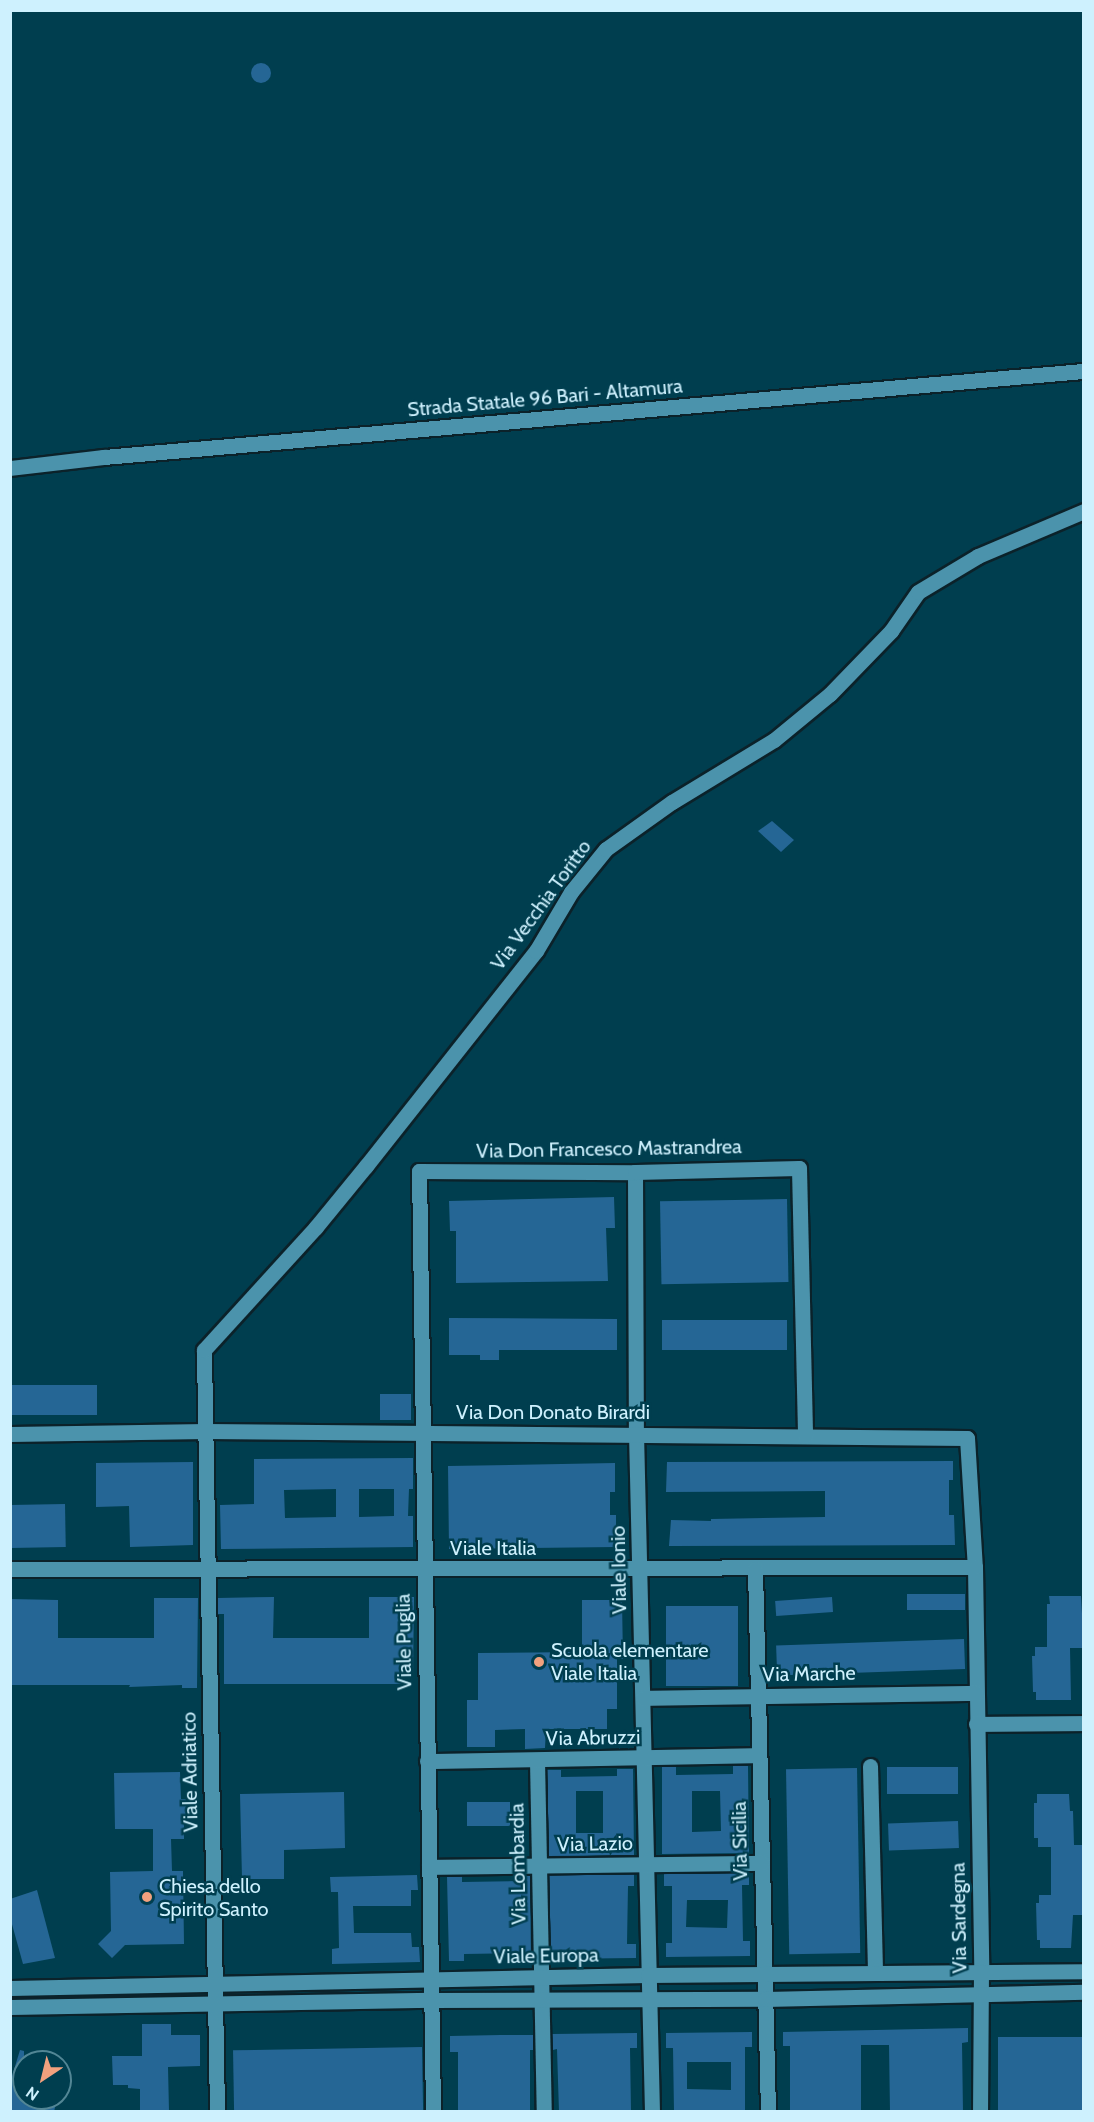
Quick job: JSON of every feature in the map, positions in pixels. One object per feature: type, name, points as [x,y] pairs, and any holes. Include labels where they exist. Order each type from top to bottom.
[{"type":"street","name":"Strada Statale 96 Bari - Altamura","points":[[10,468],[104,456],[1083,371]]},
{"type":"street","name":"Via Vecchia Toritto","points":[[206,1431],[204,1350],[316,1227],[366,1166],[536,951],[571,892],[606,849],[672,802],[774,740],[830,694],[891,631],[918,592],[978,556],[1083,511]]},
{"type":"street","name":"Via Don Francesco Mastrandrea","points":[[419,1171],[635,1172],[799,1167],[805,1436]]},
{"type":"street","name":"Viale Puglia","points":[[419,1171],[433,2112]]},
{"type":"street","name":"Viale Ionio","points":[[635,1172],[636,1433],[652,2112]]},
{"type":"street","name":"Via Don Donato Birardi","points":[[10,1434],[206,1431],[636,1433],[967,1438],[975,1567]]},
{"type":"street","name":"Viale Adriatico","points":[[206,1431],[206,1566],[217,2112]]},
{"type":"street","name":"Viale Italia","points":[[10,1569],[206,1566],[424,1569],[975,1567]]},
{"type":"street","name":"Via Sardegna","points":[[975,1567],[981,1971],[980,2112]]},
{"type":"street","name":"Via Sicilia","points":[[755,1569],[768,2112]]},
{"type":"street","name":"Via Marche","points":[[643,1698],[976,1693]]},
{"type":"street","points":[[976,1724],[1083,1723]]},
{"type":"street","name":"Via Abruzzi","points":[[427,1761],[644,1759],[759,1755]]},
{"type":"street","name":"Via Lombardia","points":[[537,1760],[544,2112]]},
{"type":"street","points":[[870,1766],[874,1972]]},
{"type":"street","name":"Via Lazio","points":[[429,1867],[762,1863]]},
{"type":"street","name":"Viale Europa","points":[[10,1988],[765,1973],[1083,1971]]},
{"type":"street","points":[[10,2007],[432,2000],[981,1996],[1083,1992]]},
{"type":"building","points":[[261,63],[268,66],[271,73],[268,80],[261,83],[254,80],[251,73],[254,66]]},
{"type":"building","points":[[772,821],[794,840],[781,852],[758,831]]},
{"type":"building","points":[[614,1197],[615,1228],[606,1228],[608,1281],[456,1283],[456,1231],[450,1231],[449,1201]]},
{"type":"building","points":[[787,1199],[788,1282],[661,1284],[660,1201]]},
{"type":"building","points":[[449,1318],[617,1319],[617,1350],[499,1350],[499,1360],[480,1360],[480,1355],[449,1355]]},
{"type":"building","points":[[662,1320],[787,1320],[787,1350],[662,1350]]},
{"type":"building","points":[[10,1385],[97,1385],[97,1415],[10,1415]]},
{"type":"building","points":[[380,1394],[411,1394],[411,1420],[380,1420]]},
{"type":"building","points":[[413,1458],[413,1489],[409,1489],[408,1516],[413,1516],[413,1547],[221,1549],[220,1505],[254,1504],[254,1459]],"holes":[[[336,1489],[336,1517],[285,1518],[284,1490]],[[359,1489],[394,1489],[394,1516],[359,1517]]]},
{"type":"building","points":[[953,1461],[953,1480],[949,1480],[949,1515],[954,1515],[955,1545],[669,1546],[671,1520],[825,1517],[825,1491],[666,1492],[667,1462]]},
{"type":"building","points":[[193,1462],[193,1545],[130,1547],[129,1506],[96,1507],[96,1463]]},
{"type":"building","points":[[615,1463],[615,1492],[610,1492],[610,1515],[616,1515],[616,1547],[449,1549],[448,1466]]},
{"type":"building","points":[[65,1504],[66,1547],[11,1548],[10,1505]]},
{"type":"building","points":[[907,1594],[965,1594],[965,1610],[907,1610]]},
{"type":"building","points":[[1049,1596],[1081,1596],[1082,1648],[1070,1648],[1071,1700],[1036,1700],[1036,1692],[1033,1692],[1032,1656],[1035,1656],[1035,1647],[1047,1647]]},
{"type":"building","points":[[274,1597],[273,1638],[369,1638],[369,1597],[414,1597],[413,1678],[405,1678],[405,1684],[224,1684],[224,1614],[218,1614],[218,1598]]},
{"type":"building","points":[[832,1597],[833,1612],[776,1616],[775,1601]]},
{"type":"building","points":[[154,1598],[198,1598],[197,1688],[182,1688],[182,1685],[129,1687],[130,1685],[10,1685],[10,1599],[58,1600],[58,1638],[154,1638]]},
{"type":"building","points":[[582,1600],[622,1600],[623,1659],[617,1659],[617,1709],[607,1709],[607,1729],[546,1729],[545,1748],[525,1749],[525,1729],[495,1730],[495,1747],[467,1747],[467,1700],[478,1700],[478,1653],[582,1652]]},
{"type":"building","points":[[666,1606],[738,1606],[738,1686],[666,1686]]},
{"type":"building","points":[[964,1639],[965,1669],[777,1676],[776,1646]]},
{"type":"building","points":[[733,1765],[748,1766],[749,1853],[662,1854],[662,1767],[676,1767],[676,1775],[733,1774]],"holes":[[[692,1791],[720,1791],[721,1831],[692,1832]]]},
{"type":"building","points":[[887,1767],[958,1767],[958,1794],[887,1794]]},
{"type":"building","points":[[857,1768],[860,1953],[789,1954],[786,1769]]},
{"type":"building","points":[[617,1769],[633,1769],[634,1855],[549,1856],[547,1770],[561,1770],[561,1777],[617,1776]],"holes":[[[576,1791],[603,1791],[603,1833],[576,1833]]]},
{"type":"building","points":[[180,1772],[181,1799],[186,1799],[184,1839],[171,1839],[172,1871],[183,1871],[184,1944],[125,1945],[112,1958],[98,1944],[111,1931],[110,1872],[153,1871],[153,1829],[115,1829],[114,1773]]},
{"type":"building","points":[[344,1792],[345,1848],[284,1850],[284,1879],[242,1879],[240,1794]]},
{"type":"building","points":[[1037,1794],[1069,1794],[1070,1811],[1073,1811],[1074,1845],[1083,1845],[1083,1915],[1073,1915],[1071,1948],[1040,1948],[1040,1940],[1037,1940],[1036,1903],[1039,1903],[1039,1895],[1051,1895],[1051,1847],[1038,1847],[1038,1838],[1034,1838],[1034,1803],[1037,1803]]},
{"type":"building","points":[[467,1802],[510,1802],[510,1826],[467,1826]]},
{"type":"building","points":[[958,1821],[959,1848],[889,1850],[888,1823]]},
{"type":"building","points":[[749,1873],[749,1885],[742,1885],[743,1941],[750,1941],[750,1956],[666,1957],[666,1943],[672,1943],[672,1886],[664,1886],[664,1874]],"holes":[[[687,1900],[728,1900],[727,1928],[686,1927]]]},
{"type":"building","points":[[634,1874],[634,1886],[628,1886],[627,1944],[636,1944],[636,1958],[551,1959],[549,1875]]},
{"type":"building","points":[[417,1875],[418,1890],[411,1890],[411,1906],[353,1906],[354,1933],[411,1933],[412,1947],[419,1947],[420,1962],[332,1964],[332,1949],[339,1948],[338,1892],[331,1892],[330,1877]]},
{"type":"building","points":[[462,1876],[462,1882],[519,1881],[518,1876],[530,1876],[531,1960],[521,1960],[521,1953],[464,1954],[464,1961],[449,1961],[447,1877]]},
{"type":"building","points":[[37,1890],[55,1958],[23,1964],[10,1917],[10,1899]]},
{"type":"building","points":[[142,2024],[171,2024],[171,2035],[200,2035],[200,2066],[168,2067],[169,2111],[140,2111],[140,2089],[128,2088],[128,2085],[113,2085],[112,2056],[142,2056]]},
{"type":"building","points":[[968,2028],[968,2042],[962,2043],[963,2112],[890,2112],[889,2045],[861,2045],[861,2112],[790,2112],[790,2046],[783,2046],[783,2032]]},
{"type":"building","points":[[752,2032],[752,2047],[745,2047],[745,2112],[674,2112],[673,2048],[666,2048],[666,2033]],"holes":[[[687,2062],[731,2062],[731,2090],[687,2089]]]},
{"type":"building","points":[[637,2033],[637,2048],[630,2048],[631,2112],[559,2112],[557,2049],[553,2050],[552,2034]]},
{"type":"building","points":[[533,2035],[533,2050],[530,2050],[530,2112],[458,2112],[458,2052],[450,2052],[450,2036]]},
{"type":"building","points":[[998,2037],[1083,2037],[1083,2112],[998,2112]]},
{"type":"building","points":[[422,2047],[423,2112],[234,2112],[233,2050]]},
{"type":"building","points":[[12,2076],[12,2110],[54,2110],[54,2112],[10,2112]]},
{"type":"place","name":"Scuola elementare Viale Italia","points":[[539,1662]]},
{"type":"place","name":"Chiesa dello Spirito Santo","points":[[147,1897]]}]
